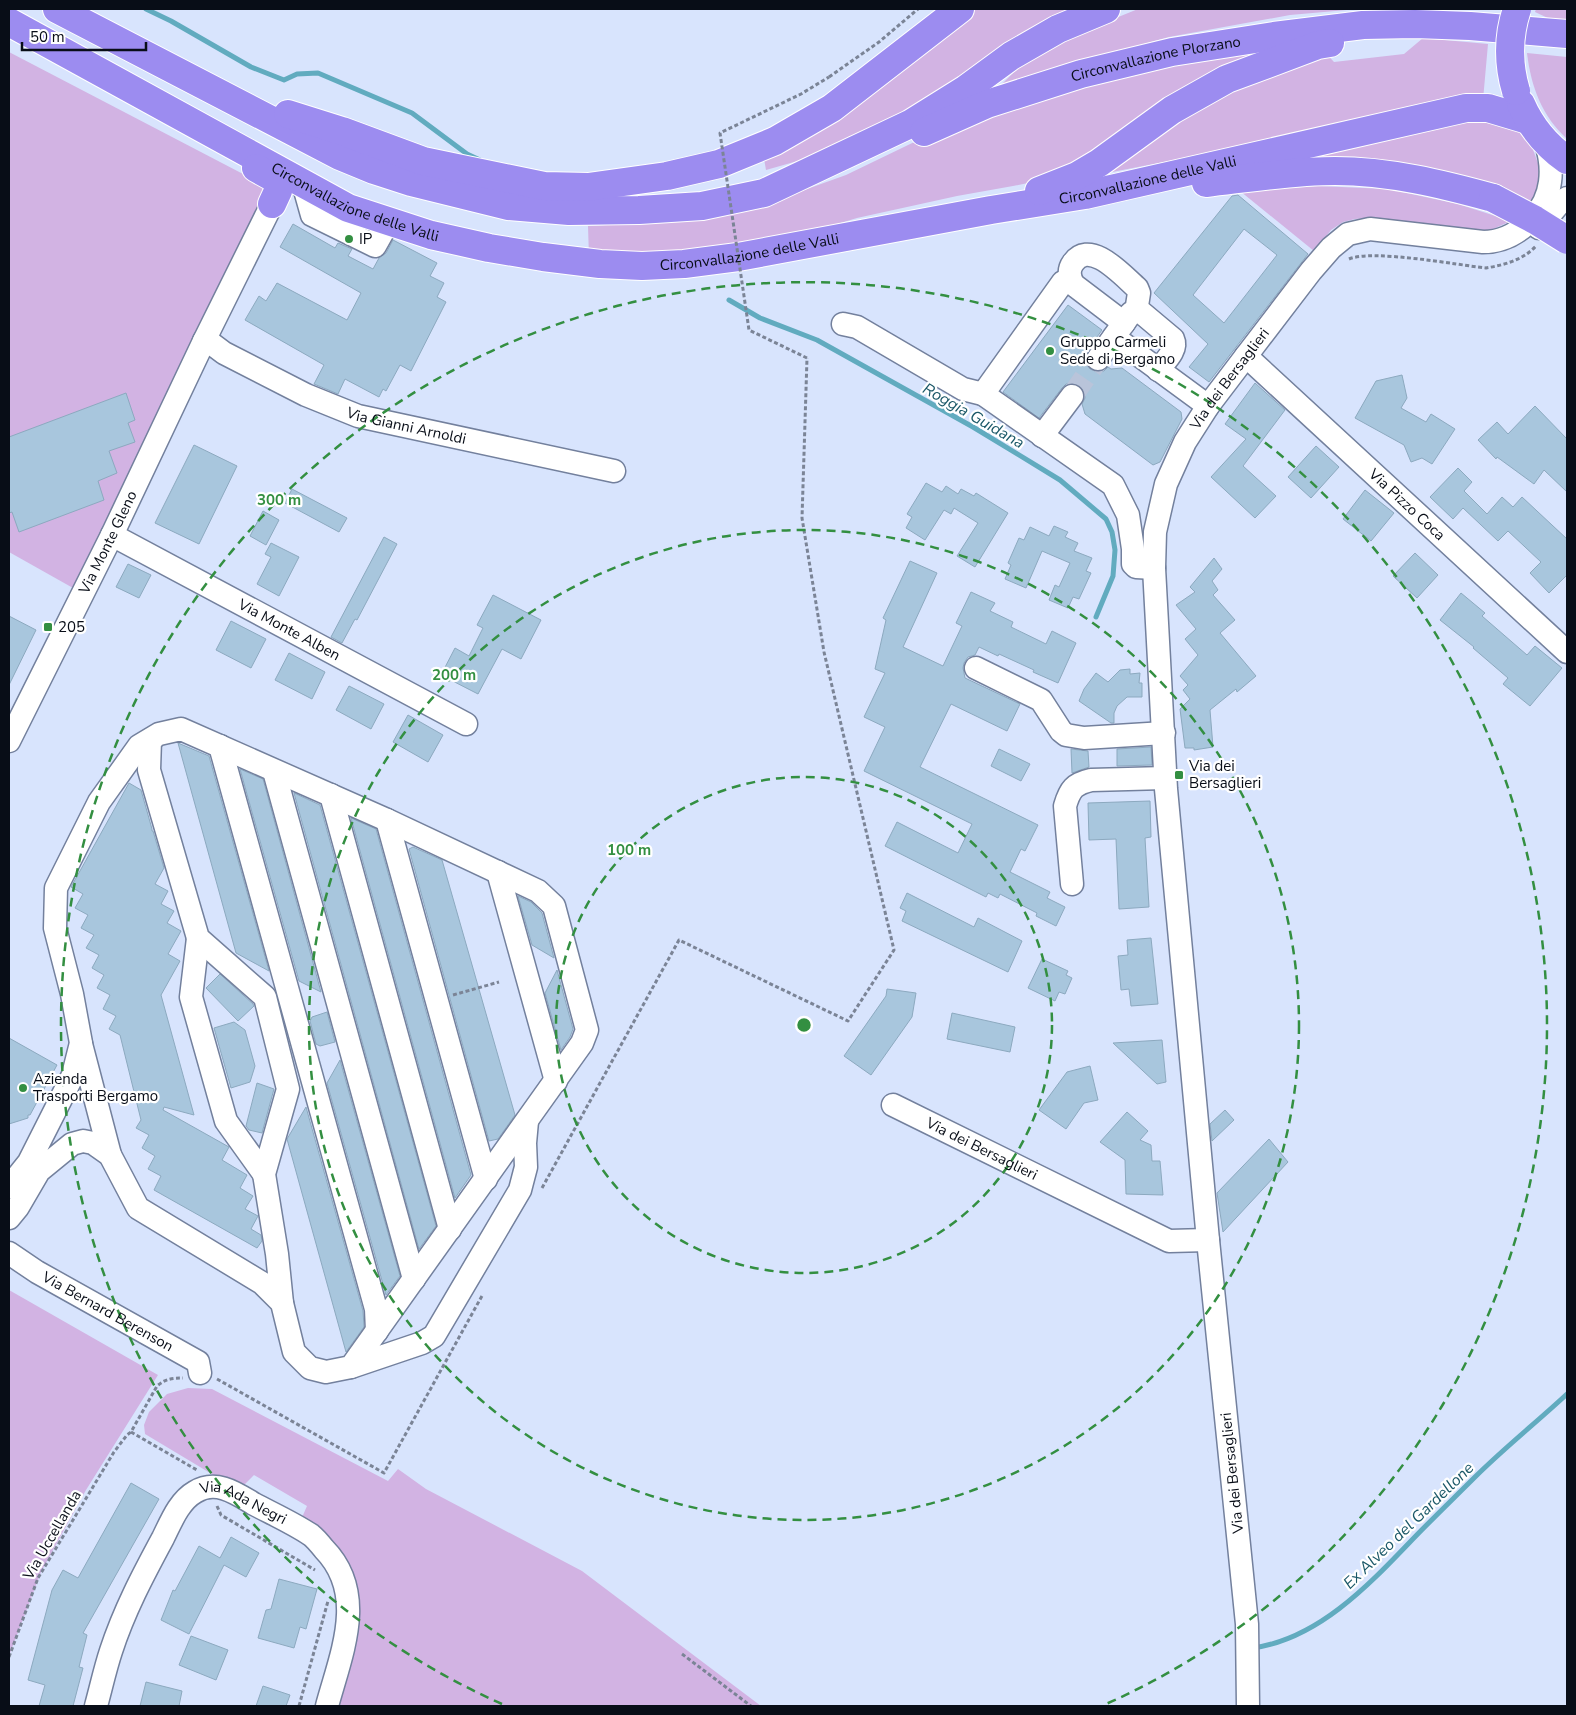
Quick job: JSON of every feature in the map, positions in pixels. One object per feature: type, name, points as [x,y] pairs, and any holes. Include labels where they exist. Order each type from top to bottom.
[{"type":"highway","points":[[57,9],[340,156],[374,170],[437,189],[508,206],[568,211],[639,210],[702,206],[764,193],[910,124],[966,90],[1011,56],[1058,29],[1106,9]]},
{"type":"highway","points":[[503,177],[544,179],[597,178],[668,168],[735,148],[826,100],[938,9]]},
{"type":"highway","points":[[247,107],[286,113],[342,131],[423,161],[544,186],[588,188],[667,176],[719,164],[775,141],[832,108],[960,9]]},
{"type":"highway","points":[[1517,9],[1510,51],[1511,72],[1516,91],[1528,120],[1546,143],[1567,160]]},
{"type":"highway","name":"Circonvallazione delle Valli","points":[[9,22],[348,208],[431,235],[489,248],[600,264],[642,266],[684,264],[738,257],[991,210],[1085,195],[1466,108],[1488,108],[1528,120]]},
{"type":"highway","name":"Circonvallazione Plorzano","points":[[764,193],[842,172],[987,104],[1082,74],[1172,52],[1274,36],[1363,25],[1470,26],[1567,34]]},
{"type":"highway","name":"Circonvallazione Plorzano","points":[[991,210],[1077,176],[1099,163],[1172,110],[1227,79],[1318,45],[1362,38],[1416,35],[1467,36],[1567,43]]},
{"type":"highway","points":[[9,44],[64,52]]},
{"type":"highway","points":[[186,119],[203,140],[274,178],[278,182],[278,191],[272,204]]},
{"type":"highway","points":[[1085,195],[1306,172],[1337,171],[1409,178],[1447,185],[1493,198],[1535,220],[1567,240]]},
{"type":"street","name":"Via dei Bersaglieri","points":[[1248,1706],[1247,1624],[1208,1240],[1166,778],[1154,568],[1155,532],[1166,484],[1185,442],[1208,406],[1311,271],[1331,248],[1348,234],[1370,229],[1483,242],[1507,237],[1523,227],[1535,216],[1546,196],[1551,172],[1546,143]]},
{"type":"street","name":"Via dei Bersaglieri","points":[[1311,271],[1347,248],[1364,242],[1489,256],[1502,254],[1517,248],[1530,238],[1567,198]]},
{"type":"street","name":"Via Monte Gleno","points":[[9,741],[208,342],[272,204]]},
{"type":"street","points":[[1098,359],[1125,324],[1139,293],[1137,288],[1102,258],[1093,254],[1077,258],[1072,264],[1070,279],[1074,285],[1125,324],[1158,370],[1208,406]]},
{"type":"street","points":[[983,394],[1063,282],[1070,279]]},
{"type":"street","points":[[1125,324],[1142,313],[1173,339],[1174,349],[1158,370]]},
{"type":"street","points":[[843,324],[857,327],[962,389],[983,394],[1113,486],[1128,515],[1133,549],[1133,564],[1136,567],[1154,568]]},
{"type":"street","name":"Via Gianni Arnoldi","points":[[208,342],[224,353],[306,395],[358,416],[614,471]]},
{"type":"street","name":"Via Pizzo Coca","points":[[1246,356],[1567,652]]},
{"type":"street","points":[[1042,436],[1072,396]]},
{"type":"street","name":"Via Monte Alben","points":[[112,535],[466,724]]},
{"type":"street","points":[[976,668],[1041,700],[1061,731],[1066,735],[1084,738],[1164,733]]},
{"type":"street","points":[[282,1304],[262,1283],[138,1208],[110,1155],[81,1044],[72,994],[55,928],[56,888],[99,802],[139,746],[159,734],[180,729],[387,820],[498,872],[538,891],[554,906],[587,1030],[582,1043],[351,1367]]},
{"type":"street","points":[[150,740],[149,770],[198,938],[191,997],[226,1121],[264,1174]]},
{"type":"street","points":[[220,746],[376,1309],[377,1331]]},
{"type":"street","points":[[274,771],[414,1279]]},
{"type":"street","points":[[1072,884],[1065,806],[1069,794],[1074,787],[1080,782],[1091,780],[1166,778]]},
{"type":"street","points":[[331,796],[450,1228]]},
{"type":"street","points":[[387,820],[486,1179]]},
{"type":"street","points":[[498,872],[556,1080]]},
{"type":"street","points":[[198,938],[265,996],[288,1089],[264,1174],[277,1254],[282,1304],[294,1352],[310,1368],[326,1372],[351,1367],[422,1343],[434,1336],[520,1190],[526,1167],[525,1143],[527,1121]]},
{"type":"street","points":[[9,1186],[29,1162],[73,1075],[81,1044]]},
{"type":"street","name":"Via dei Bersaglieri","points":[[893,1105],[1169,1241],[1208,1240]]},
{"type":"street","points":[[9,1218],[18,1207],[39,1170],[72,1144],[83,1141],[93,1144],[110,1155]]},
{"type":"street","name":"Via Bernard Berenson","points":[[9,1253],[37,1272],[198,1362],[200,1373]]},
{"type":"street","name":"Via Ada Negri","points":[[96,1706],[111,1652],[133,1593],[179,1507],[195,1492],[212,1486],[229,1489],[312,1536],[337,1565],[346,1590],[349,1617],[327,1706]]},
{"type":"path","points":[[539,1194],[679,940],[848,1021],[894,950],[824,652],[802,518],[807,358],[749,330],[720,133],[801,94],[829,77],[879,42],[918,9]]},
{"type":"path","points":[[200,1373],[211,1376],[384,1473],[486,1290]]},
{"type":"path","name":"Via Uccellanda","points":[[9,1657],[38,1578],[114,1452],[126,1435],[131,1432],[157,1386],[162,1381],[186,1379],[200,1373]]},
{"type":"path","points":[[131,1432],[208,1476],[221,1514],[315,1570]]},
{"type":"path","points":[[300,1706],[328,1597]]},
{"type":"path","points":[[682,1654],[751,1706]]},
{"type":"shaded area","points":[[971,9],[1075,9],[928,100],[808,158],[766,170],[763,153]]},
{"type":"shaded area","points":[[1138,9],[1358,9],[1290,15],[1169,37],[1049,70],[997,89],[1022,64],[1069,37]]},
{"type":"shaded area","points":[[1536,9],[1567,9],[1567,27],[1535,12]]},
{"type":"shaded area","points":[[1423,38],[1488,44],[1483,100],[1102,174],[1175,113],[1322,49],[1334,62],[1404,54]]},
{"type":"shaded area","points":[[1309,42],[1079,169],[1047,179],[857,218],[758,248],[589,257],[588,226],[685,221],[768,203],[846,175],[935,132],[1112,70]]},
{"type":"shaded area","points":[[9,52],[270,188],[73,588],[9,552]]},
{"type":"shaded area","points":[[1527,53],[1567,57],[1567,139],[1544,111],[1531,78]]},
{"type":"shaded area","points":[[1477,119],[1518,129],[1530,141],[1540,169],[1535,198],[1529,208],[1243,167]]},
{"type":"shaded area","points":[[1318,186],[1388,189],[1458,204],[1511,221],[1486,232],[1367,218],[1355,219],[1343,222],[1331,230],[1314,251],[1240,191]]},
{"type":"shaded area","points":[[9,1290],[158,1375],[86,1490],[41,1572],[9,1656]]},
{"type":"shaded area","points":[[188,1388],[212,1389],[388,1481],[398,1469],[426,1489],[582,1571],[761,1706],[332,1706],[354,1599],[300,1522],[307,1506],[254,1475],[241,1488],[215,1476],[145,1434],[144,1425],[149,1412],[167,1394]]},
{"type":"building","points":[[1238,195],[1308,254],[1209,382],[1189,367],[1208,344],[1154,293],[1232,196]],"holes":[[[1244,229],[1277,255],[1224,323],[1193,295]]]},
{"type":"building","points":[[293,224],[335,248],[338,243],[352,249],[348,256],[373,269],[379,258],[386,253],[393,240],[437,263],[430,276],[444,283],[437,297],[446,302],[411,371],[400,365],[386,391],[383,389],[379,397],[345,379],[338,394],[314,384],[324,365],[245,320],[259,296],[266,301],[277,283],[347,320],[361,293],[280,247]]},
{"type":"building","points":[[1068,305],[1102,330],[1087,351],[1085,357],[1086,364],[1090,369],[1097,372],[1104,371],[1108,367],[1111,369],[1122,368],[1181,412],[1182,419],[1160,462],[1153,465],[1085,414],[1082,404],[1085,398],[1084,391],[1079,385],[1073,383],[1066,384],[1039,418],[1003,392]]},
{"type":"building","points":[[1402,375],[1407,398],[1401,408],[1426,422],[1431,414],[1455,429],[1432,464],[1422,458],[1411,462],[1404,445],[1355,418],[1376,381]]},
{"type":"building","points":[[1255,383],[1285,410],[1243,466],[1276,496],[1255,518],[1211,477],[1246,439],[1225,424]]},
{"type":"building","points":[[126,393],[135,420],[128,423],[135,442],[109,451],[117,473],[98,481],[104,500],[19,532],[12,512],[9,513],[9,437]]},
{"type":"building","points":[[1535,406],[1567,439],[1567,492],[1544,470],[1534,484],[1497,457],[1496,459],[1478,440],[1497,422],[1508,434]]},
{"type":"building","points":[[194,445],[237,466],[199,544],[155,523]]},
{"type":"building","points":[[1316,446],[1339,467],[1311,498],[1288,477]]},
{"type":"building","points":[[1458,468],[1472,482],[1464,491],[1487,514],[1502,497],[1513,507],[1522,497],[1567,539],[1567,575],[1549,593],[1530,573],[1541,562],[1508,531],[1498,541],[1463,508],[1453,519],[1430,497]]},
{"type":"building","points":[[926,483],[942,492],[946,486],[958,494],[961,489],[974,496],[976,493],[1008,513],[975,567],[957,556],[978,523],[954,508],[951,514],[944,510],[925,540],[906,528],[912,517],[907,514]]},
{"type":"building","points":[[292,489],[347,518],[339,532],[285,503]]},
{"type":"building","points":[[1365,490],[1394,513],[1371,541],[1343,519]]},
{"type":"building","points":[[263,511],[279,520],[266,545],[250,536]]},
{"type":"building","points":[[1054,526],[1068,532],[1065,537],[1078,543],[1074,551],[1092,558],[1086,571],[1091,573],[1079,599],[1073,597],[1068,608],[1049,600],[1055,585],[1059,587],[1070,563],[1042,551],[1026,588],[1005,579],[1011,565],[1008,563],[1019,538],[1024,540],[1030,527],[1049,536]]},
{"type":"building","points":[[384,537],[397,544],[357,620],[355,619],[342,643],[331,637]]},
{"type":"building","points":[[271,543],[299,557],[279,596],[257,584],[271,557],[265,554]]},
{"type":"building","points":[[1415,553],[1438,575],[1417,598],[1393,576]]},
{"type":"building","points":[[1214,558],[1222,569],[1212,581],[1218,590],[1213,595],[1235,620],[1220,633],[1256,676],[1237,692],[1236,689],[1210,710],[1213,747],[1194,750],[1194,748],[1185,748],[1180,709],[1190,699],[1183,690],[1188,685],[1180,676],[1198,655],[1185,639],[1196,629],[1176,605],[1195,592],[1190,587]]},
{"type":"building","points":[[910,561],[937,573],[903,647],[943,666],[962,626],[956,623],[971,592],[995,603],[990,611],[1013,622],[1011,627],[1046,644],[1052,631],[1076,643],[1058,683],[999,654],[998,656],[979,647],[975,655],[968,657],[964,663],[965,678],[1020,704],[1007,731],[951,704],[920,767],[1038,825],[1025,851],[1021,849],[1010,872],[1050,892],[1047,898],[1065,907],[1056,926],[1036,916],[1037,913],[1000,894],[998,898],[988,893],[986,897],[885,846],[897,822],[958,853],[972,824],[864,771],[885,727],[864,717],[885,673],[875,669],[886,620],[883,618]]},
{"type":"building","points":[[128,564],[151,575],[139,598],[116,587]]},
{"type":"building","points":[[1461,593],[1485,613],[1482,616],[1527,655],[1535,646],[1562,668],[1530,706],[1503,684],[1508,678],[1474,647],[1440,620]]},
{"type":"building","points":[[493,595],[541,620],[521,659],[502,649],[478,694],[441,675],[455,648],[469,656],[483,628],[477,625]]},
{"type":"building","points":[[9,616],[36,630],[9,685]]},
{"type":"building","points":[[231,621],[266,639],[251,668],[216,650]]},
{"type":"building","points":[[289,653],[325,672],[312,699],[275,680]]},
{"type":"building","points":[[1130,669],[1130,674],[1140,673],[1139,683],[1142,683],[1142,697],[1127,697],[1117,706],[1114,713],[1114,723],[1111,723],[1079,701],[1084,689],[1096,673],[1108,682],[1120,670]]},
{"type":"building","points":[[349,686],[384,704],[371,729],[336,710]]},
{"type":"building","points":[[408,715],[443,735],[428,762],[393,742]]},
{"type":"building","points":[[178,743],[209,756],[269,971],[236,953]]},
{"type":"building","points":[[1151,747],[1152,765],[1117,766],[1117,749]]},
{"type":"building","points":[[999,749],[1030,764],[1021,781],[991,766]]},
{"type":"building","points":[[1071,749],[1088,751],[1089,767],[1072,773]]},
{"type":"building","points":[[240,769],[263,779],[321,992],[299,981]]},
{"type":"building","points":[[129,783],[141,790],[164,868],[155,884],[168,891],[161,904],[174,911],[167,923],[181,931],[168,954],[180,961],[161,995],[194,1115],[164,1107],[163,1110],[229,1147],[222,1160],[247,1175],[240,1188],[253,1196],[245,1209],[258,1216],[251,1229],[261,1235],[262,1241],[257,1248],[154,1190],[161,1176],[148,1169],[155,1156],[142,1148],[149,1135],[136,1128],[141,1120],[120,1035],[109,1029],[116,1016],[103,1009],[110,995],[97,988],[104,975],[92,968],[99,955],[86,948],[94,935],[81,928],[88,915],[75,908],[83,894],[71,887]]},
{"type":"building","points":[[294,793],[320,805],[436,1226],[419,1249]]},
{"type":"building","points":[[1150,801],[1151,837],[1145,838],[1149,907],[1119,909],[1116,839],[1089,840],[1088,803]]},
{"type":"building","points":[[351,818],[376,829],[471,1175],[455,1198]]},
{"type":"building","points":[[413,847],[442,860],[515,1115],[498,1139],[489,1141],[409,849]]},
{"type":"building","points":[[907,893],[974,927],[978,918],[1022,941],[1008,972],[902,921],[906,911],[900,908]]},
{"type":"building","points":[[518,896],[531,902],[542,913],[554,958],[532,945]]},
{"type":"building","points":[[1151,938],[1158,1004],[1131,1006],[1129,989],[1121,990],[1118,956],[1128,955],[1127,940]]},
{"type":"building","points":[[1042,959],[1068,971],[1066,975],[1072,978],[1065,994],[1059,992],[1055,1001],[1028,988]]},
{"type":"building","points":[[557,970],[573,1029],[561,1050],[545,993]]},
{"type":"building","points":[[220,974],[254,1006],[238,1021],[206,988]]},
{"type":"building","points":[[887,989],[916,993],[912,1017],[871,1075],[844,1056],[886,996]]},
{"type":"building","points":[[327,1012],[335,1042],[320,1046],[316,1044],[310,1021],[312,1017]]},
{"type":"building","points":[[952,1013],[1015,1027],[1010,1052],[947,1039]]},
{"type":"building","points":[[234,1022],[245,1030],[255,1066],[250,1082],[231,1088],[214,1028]]},
{"type":"building","name":"Azienda Trasporti Bergamo","points":[[9,1038],[57,1065],[28,1118],[9,1124]]},
{"type":"building","points":[[1162,1040],[1166,1082],[1157,1084],[1113,1043]]},
{"type":"building","points":[[340,1060],[400,1276],[386,1295],[327,1083]]},
{"type":"building","points":[[1090,1066],[1098,1100],[1084,1103],[1066,1129],[1039,1110],[1067,1072]]},
{"type":"building","points":[[257,1083],[274,1089],[262,1133],[249,1130],[246,1126]]},
{"type":"building","points":[[306,1107],[363,1311],[364,1327],[346,1352],[287,1139]]},
{"type":"building","points":[[1225,1110],[1234,1120],[1212,1141],[1210,1124]]},
{"type":"building","points":[[1127,1112],[1148,1131],[1140,1140],[1151,1145],[1152,1161],[1160,1161],[1163,1195],[1126,1194],[1125,1160],[1100,1142]]},
{"type":"building","points":[[1269,1139],[1288,1162],[1223,1232],[1217,1193]]},
{"type":"building","points":[[131,1483],[159,1499],[83,1633],[87,1635],[79,1667],[83,1668],[73,1706],[39,1706],[45,1685],[28,1680],[52,1590],[63,1570],[78,1578]]},
{"type":"building","points":[[231,1537],[259,1553],[246,1577],[224,1565],[189,1634],[161,1620],[173,1590],[175,1591],[199,1546],[220,1558]]},
{"type":"building","points":[[279,1579],[317,1589],[306,1629],[300,1627],[294,1648],[258,1638],[266,1610],[271,1609]]},
{"type":"building","points":[[191,1636],[228,1650],[216,1680],[179,1665]]},
{"type":"building","points":[[146,1682],[182,1691],[179,1706],[140,1706]]},
{"type":"building","points":[[263,1686],[290,1695],[286,1706],[256,1706]]},
{"type":"waterway","name":"Roggia Guidana","points":[[146,9],[171,21],[251,67],[284,80],[297,74],[318,73],[412,113],[467,154],[482,161]]},
{"type":"waterway","name":"Roggia Guidana","points":[[729,300],[760,318],[817,340],[973,427],[1060,480],[1106,519],[1112,532],[1115,550],[1113,576],[1096,617]]},
{"type":"waterway","name":"Ex Alveo del Gardellone","points":[[1253,1648],[1276,1643],[1298,1634],[1319,1622],[1358,1593],[1485,1467],[1567,1394]]},
{"type":"tunnel","points":[[1072,396],[1098,359]]},
{"type":"place","name":"IP","points":[[349,239]]},
{"type":"place","name":"Gruppo Carmeli Sede di Bergamo","points":[[1050,351]]},
{"type":"place","name":"205","points":[[48,627]]},
{"type":"place","name":"Via dei Bersaglieri","points":[[1179,775]]},
{"type":"place","name":"Azienda Trasporti Bergamo","points":[[23,1088]]}]
